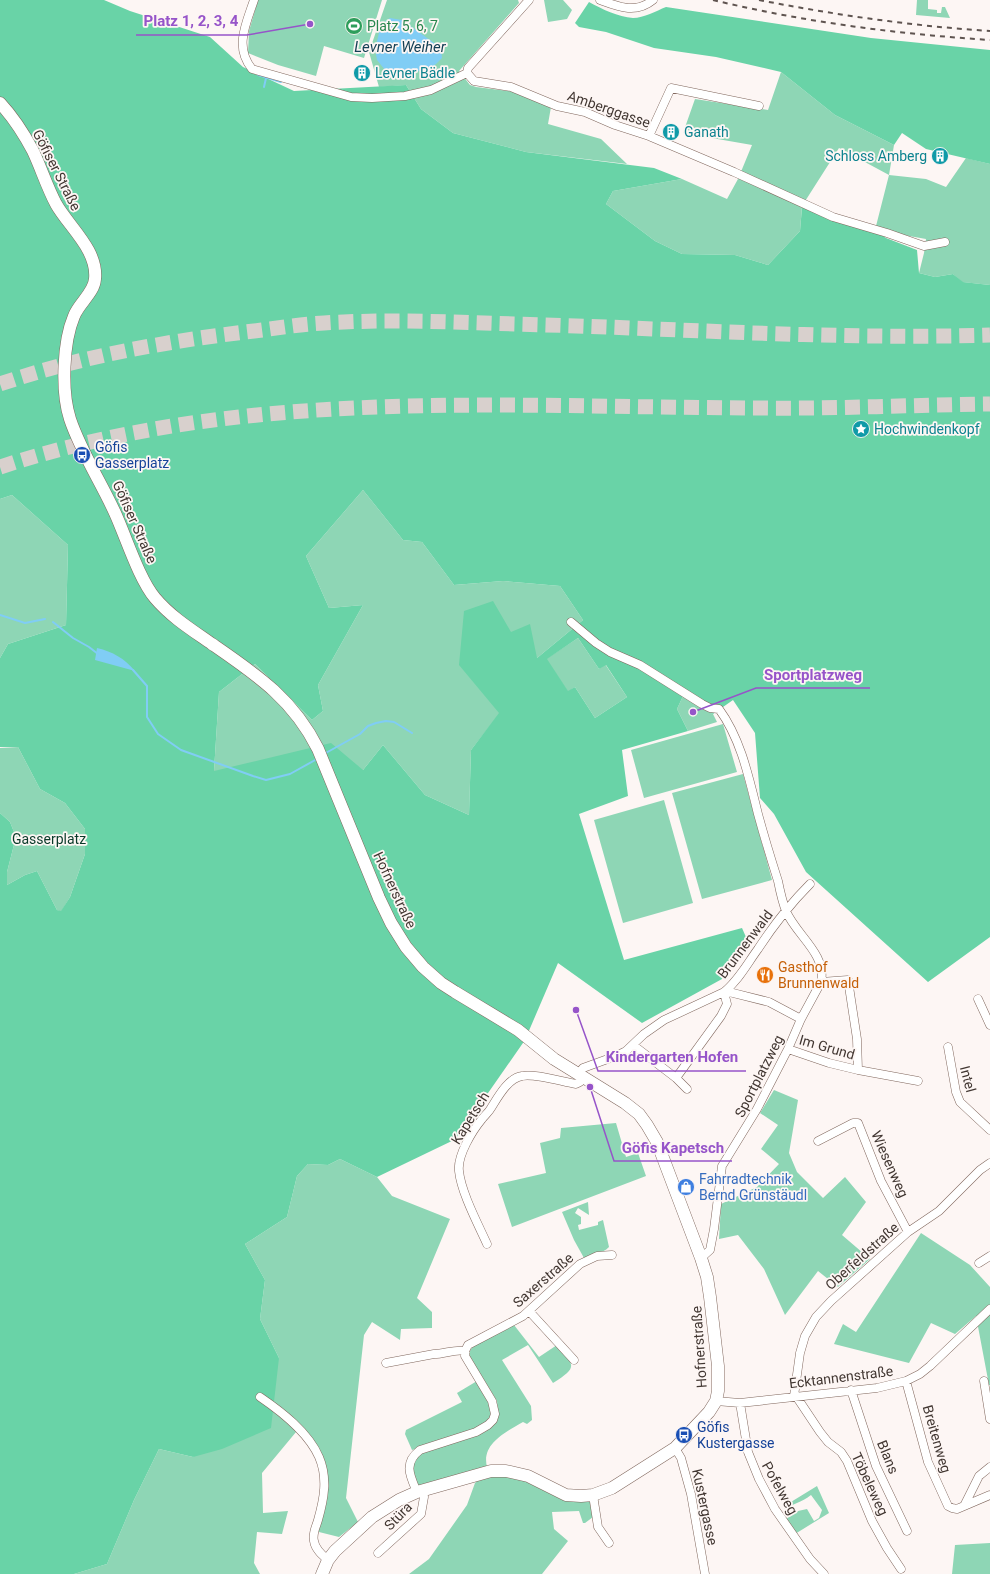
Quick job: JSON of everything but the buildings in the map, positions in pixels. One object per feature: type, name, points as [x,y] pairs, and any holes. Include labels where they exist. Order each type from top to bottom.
[{"type":"main road","name":"Göfiser Straße","points":[[0,103],[14,120],[32,150],[55,202],[63,216],[83,242],[93,261],[95,279],[92,288],[74,316],[68,340],[64,376],[67,405],[70,420],[115,512],[142,576],[154,597],[180,622],[252,671],[272,688],[290,707],[308,730],[318,749]]},
{"type":"main road","name":"Hofnerstraße","points":[[318,749],[379,898],[391,923],[406,947],[423,967],[441,982],[507,1024],[524,1042],[539,1048],[625,1104],[639,1114],[647,1125],[657,1142],[702,1258],[709,1290],[718,1366],[718,1391],[716,1400],[709,1412],[675,1448],[612,1488],[593,1495],[566,1495],[528,1476],[506,1471],[491,1471],[420,1491],[399,1500],[372,1517],[335,1551],[328,1560],[322,1574]]},
{"type":"street","points":[[254,0],[243,35],[242,48],[246,62],[252,69],[351,97],[372,98],[405,96],[431,90],[467,73],[468,68],[522,6],[529,0]]},
{"type":"street","points":[[600,0],[622,7],[635,8],[642,7],[653,0]]},
{"type":"street","name":"Amberggasse","points":[[467,73],[474,81],[511,87],[557,106],[585,112],[615,125],[649,136],[833,217],[924,246],[946,242]]},
{"type":"street","points":[[649,136],[671,88],[759,106]]},
{"type":"street","points":[[571,622],[596,643],[610,652],[640,665],[702,704],[710,708],[719,709],[728,721],[747,771],[786,911],[797,930],[817,955],[821,965],[823,976],[822,982]]},
{"type":"street","points":[[786,911],[810,884]]},
{"type":"street","name":"Brunnenwald","points":[[581,1076],[583,1068],[616,1056],[633,1045],[644,1034],[664,1020],[724,992],[734,984],[758,948],[786,911]]},
{"type":"street","name":"Im Grund","points":[[822,982],[848,980],[857,1039],[858,1070]]},
{"type":"street","name":"Sportplatzweg","points":[[702,1258],[710,1250],[722,1166],[754,1116],[788,1049],[801,1019],[822,982]]},
{"type":"street","name":"Brunnenwald","points":[[724,992],[769,1002],[801,1019]]},
{"type":"street","name":"Brunnenwald","points":[[676,1078],[722,1016],[727,1004],[724,992]]},
{"type":"street","points":[[978,999],[990,1025]]},
{"type":"street","points":[[633,1045],[676,1078],[687,1089]]},
{"type":"street","name":"Intel","points":[[948,1047],[956,1092],[960,1102],[990,1130]]},
{"type":"street","name":"Im Grund","points":[[788,1049],[829,1063],[918,1081]]},
{"type":"street","name":"Kapetsch","points":[[487,1244],[469,1204],[459,1172],[459,1162],[462,1152],[481,1120],[498,1096],[517,1077],[529,1075],[576,1084],[580,1082],[581,1076]]},
{"type":"street","name":"Wiesenweg","points":[[818,1141],[853,1123],[858,1123],[881,1181],[908,1232]]},
{"type":"street","name":"Oberfeldstraße","points":[[795,1396],[800,1353],[805,1336],[816,1317],[831,1301],[908,1232],[939,1211],[970,1180],[990,1163]]},
{"type":"street","name":"Saxerstraße","points":[[465,1351],[468,1345],[520,1318],[580,1264],[597,1256],[612,1255]]},
{"type":"street","points":[[979,1263],[990,1256]]},
{"type":"street","name":"Ecktannenstraße","points":[[716,1400],[740,1403],[878,1388],[906,1381],[920,1374],[930,1366],[990,1310]]},
{"type":"street","points":[[529,1311],[574,1360]]},
{"type":"street","points":[[386,1363],[458,1350],[465,1351],[465,1356],[492,1401],[495,1414],[493,1420],[483,1430],[420,1450],[415,1454],[412,1458],[409,1469],[420,1491]]},
{"type":"street","name":"Breitenweg","points":[[906,1381],[916,1411],[928,1462],[939,1489],[948,1506],[957,1509],[964,1506]]},
{"type":"street","points":[[984,1381],[990,1419]]},
{"type":"street","name":"Blans","points":[[851,1390],[863,1431],[876,1466],[907,1531]]},
{"type":"street","name":"Töbeleweg","points":[[795,1396],[820,1432],[828,1442],[841,1452],[847,1461],[872,1521],[901,1569]]},
{"type":"street","points":[[260,1397],[286,1417],[303,1434],[319,1458],[325,1488],[324,1500],[313,1539],[319,1552],[328,1560]]},
{"type":"street","name":"Pofelweg","points":[[740,1403],[748,1452],[759,1479],[778,1513],[810,1559],[824,1574]]},
{"type":"street","name":"Kustergasse","points":[[675,1448],[681,1458],[691,1494],[706,1574]]},
{"type":"street","points":[[964,1506],[978,1476],[990,1467]]},
{"type":"street","name":"Stüra","points":[[378,1553],[421,1514],[424,1497],[420,1491]]},
{"type":"street","points":[[964,1506],[990,1494]]},
{"type":"street","points":[[593,1495],[598,1528],[608,1543]]},
{"type":"green space","points":[[0,0],[104,0],[130,11],[210,37],[243,67],[294,91],[406,85],[421,109],[453,133],[526,152],[654,168],[682,179],[613,191],[606,204],[655,241],[682,254],[735,255],[768,265],[800,231],[802,207],[875,230],[886,238],[917,250],[919,273],[935,277],[953,274],[963,282],[990,285],[990,937],[928,982],[806,872],[774,814],[760,798],[755,733],[733,700],[713,714],[683,696],[677,709],[688,731],[622,750],[628,796],[579,814],[624,960],[742,928],[749,944],[722,979],[642,1023],[558,963],[525,1040],[456,1139],[377,1177],[340,1159],[328,1165],[308,1164],[297,1176],[287,1217],[245,1244],[265,1280],[260,1319],[279,1358],[271,1428],[222,1449],[193,1457],[159,1449],[134,1500],[107,1564],[74,1574],[0,1574],[0,813],[10,822],[16,837],[7,872],[7,885],[25,875],[37,871],[57,910],[61,911],[70,897],[85,854],[85,829],[65,803],[40,789],[18,747],[0,747],[0,658],[8,644],[66,625],[68,545],[12,495],[0,499]],"holes":[[[363,490],[403,540],[422,542],[454,585],[503,581],[560,586],[583,620],[537,658],[530,624],[511,632],[493,601],[464,611],[459,665],[499,713],[471,750],[469,815],[425,795],[383,745],[363,770],[331,743],[214,771],[219,692],[255,664],[312,720],[323,711],[318,685],[363,605],[329,608],[306,556]],[[578,638],[599,669],[606,665],[627,697],[595,718],[575,687],[568,691],[547,659]]]},
{"type":"green space","points":[[258,0],[382,0],[364,58],[324,46],[316,76],[278,65],[248,53],[249,31]]},
{"type":"green space","points":[[387,0],[518,0],[519,3],[459,71],[470,85],[517,92],[551,107],[548,124],[601,139],[627,164],[526,152],[453,133],[421,109],[406,85],[379,87],[369,52]]},
{"type":"green space","points":[[544,0],[563,0],[572,10],[567,19],[548,22]]},
{"type":"green space","points":[[917,0],[928,0],[928,9],[937,10],[937,13],[941,13],[942,7],[945,7],[950,18],[916,15]]},
{"type":"green space","points":[[589,2],[616,14],[633,18],[646,16],[666,7],[871,38],[990,50],[990,164],[926,149],[902,133],[894,145],[835,115],[781,72],[716,57],[654,48],[606,32],[579,27],[575,23]]},
{"type":"green space","points":[[781,72],[835,115],[894,145],[889,175],[839,148],[802,206],[800,231],[768,265],[735,255],[682,254],[655,241],[606,204],[613,191],[682,179],[727,199],[738,179],[752,145],[683,133],[695,99],[768,110]]},
{"type":"green space","points":[[966,158],[990,164],[990,285],[962,282],[953,274],[935,277],[919,273],[926,239],[875,230],[889,175],[926,179],[946,187]]},
{"type":"green space","points":[[363,490],[403,540],[422,542],[454,585],[503,581],[560,586],[583,620],[537,658],[460,665],[500,713],[471,750],[469,815],[425,795],[383,745],[363,770],[214,771],[219,692],[255,664],[312,720],[323,711],[318,685],[363,605],[329,608],[306,556]]},
{"type":"green space","points":[[12,495],[68,545],[66,625],[8,644],[0,658],[0,499]]},
{"type":"green space","points":[[578,638],[599,669],[605,664],[627,697],[595,718],[575,687],[568,692],[546,659]]},
{"type":"green space","points":[[683,696],[713,714],[717,722],[688,731],[677,709]]},
{"type":"green space","points":[[723,724],[737,772],[644,798],[631,750]]},
{"type":"green space","name":"Gasserplatz","points":[[18,747],[40,789],[65,803],[85,829],[85,854],[70,897],[61,912],[57,910],[37,871],[25,875],[7,885],[7,872],[16,837],[10,822],[0,813],[0,748]]},
{"type":"green space","points":[[743,774],[772,880],[702,899],[672,793]]},
{"type":"green space","points":[[664,800],[693,903],[623,923],[594,820]]},
{"type":"green space","points":[[774,1090],[798,1100],[789,1153],[797,1172],[823,1198],[845,1177],[866,1202],[842,1235],[870,1259],[838,1287],[818,1271],[785,1315],[764,1269],[738,1235],[719,1239],[721,1204],[757,1187],[779,1164],[761,1149],[778,1125],[760,1113]]},
{"type":"green space","points":[[616,1123],[626,1157],[638,1153],[646,1176],[512,1227],[498,1184],[546,1173],[540,1143],[560,1138],[561,1128]]},
{"type":"green space","points":[[340,1159],[377,1177],[392,1196],[450,1219],[417,1298],[432,1312],[432,1328],[401,1329],[400,1340],[372,1322],[364,1335],[346,1498],[358,1522],[339,1537],[315,1531],[329,1486],[324,1459],[301,1426],[262,1473],[263,1513],[288,1511],[282,1534],[257,1532],[254,1563],[260,1574],[74,1574],[107,1564],[134,1500],[159,1449],[193,1457],[279,1358],[260,1319],[265,1280],[245,1244],[287,1217],[297,1176],[308,1164],[328,1165]]},
{"type":"green space","points":[[588,1202],[589,1215],[578,1208],[575,1213],[581,1217],[581,1224],[578,1225],[579,1230],[598,1225],[598,1222],[603,1220],[609,1247],[604,1251],[584,1258],[574,1240],[562,1212]]},
{"type":"green space","points":[[921,1233],[970,1265],[990,1287],[990,1385],[976,1316],[955,1334],[931,1323],[909,1363],[834,1344],[843,1324],[856,1332]]},
{"type":"green space","points":[[514,1325],[539,1357],[557,1345],[570,1362],[570,1369],[561,1378],[553,1383],[528,1345],[502,1360],[531,1406],[532,1420],[527,1424],[523,1422],[509,1430],[491,1445],[486,1459],[487,1467],[418,1487],[412,1465],[419,1454],[486,1431],[498,1416],[497,1401],[470,1357],[470,1352],[474,1346]]},
{"type":"green space","points":[[477,1381],[491,1406],[490,1417],[485,1423],[478,1429],[412,1450],[405,1434],[406,1430],[462,1402],[457,1393]]},
{"type":"green space","points":[[507,1474],[590,1499],[593,1517],[583,1523],[579,1511],[552,1512],[554,1529],[568,1541],[542,1574],[409,1574],[429,1559],[467,1505],[475,1483],[482,1476]]},
{"type":"green space","points":[[817,1486],[829,1513],[795,1534],[786,1519],[798,1511],[807,1509],[814,1521],[819,1518],[822,1510],[811,1495],[784,1508],[786,1505]]},
{"type":"green space","points":[[990,1543],[990,1574],[952,1574],[955,1545]]},
{"type":"water","name":"Levner Weiher","points":[[390,18],[402,20],[441,48],[442,58],[425,71],[385,70],[377,60],[375,49],[381,25]]},
{"type":"water","points":[[97,648],[118,656],[127,662],[135,671],[95,660]]},
{"type":"waterway","points":[[258,75],[281,82]]},
{"type":"waterway","points":[[264,87],[266,78]]},
{"type":"waterway","points":[[0,615],[25,623],[45,619]]},
{"type":"waterway","points":[[53,622],[73,638],[98,654]]},
{"type":"waterway","points":[[133,670],[147,686],[147,717],[158,734],[181,750],[266,780],[290,774],[317,759]]},
{"type":"waterway","points":[[324,754],[360,734],[368,726],[376,723],[386,721],[394,722],[412,733]]},
{"type":"tunnel","points":[[0,384],[62,365],[157,345],[298,325],[348,322],[443,322],[811,335],[990,335]]},
{"type":"tunnel","points":[[0,467],[92,441],[186,424],[280,413],[374,407],[469,405],[784,408],[990,404]]},
{"type":"railway","points":[[713,0],[782,15],[885,31],[990,40]]},
{"type":"railway","points":[[759,0],[874,19],[990,31]]},
{"type":"place","name":"Platz 1, 2, 3, 4","points":[[310,24]]},
{"type":"place","name":"Platz 5, 6, 7","points":[[354,26]]},
{"type":"place","name":"Levner Bädle","points":[[362,73]]},
{"type":"place","name":"Ganath","points":[[671,132]]},
{"type":"place","name":"Schloss Amberg","points":[[940,156]]},
{"type":"place","name":"Hochwindenkopf","points":[[861,429]]},
{"type":"place","name":"Göfis Gasserplatz","points":[[82,455]]},
{"type":"place","name":"Sportplatzweg","points":[[693,712]]},
{"type":"place","name":"Gasthof Brunnenwald","points":[[765,975]]},
{"type":"place","name":"Kindergarten Hofen","points":[[576,1010]]},
{"type":"place","name":"Göfis Kapetsch","points":[[590,1087]]},
{"type":"place","name":"Fahrradtechnik Bernd Grünstäudl","points":[[686,1187]]},
{"type":"place","name":"Göfis Kustergasse","points":[[684,1435]]}]
